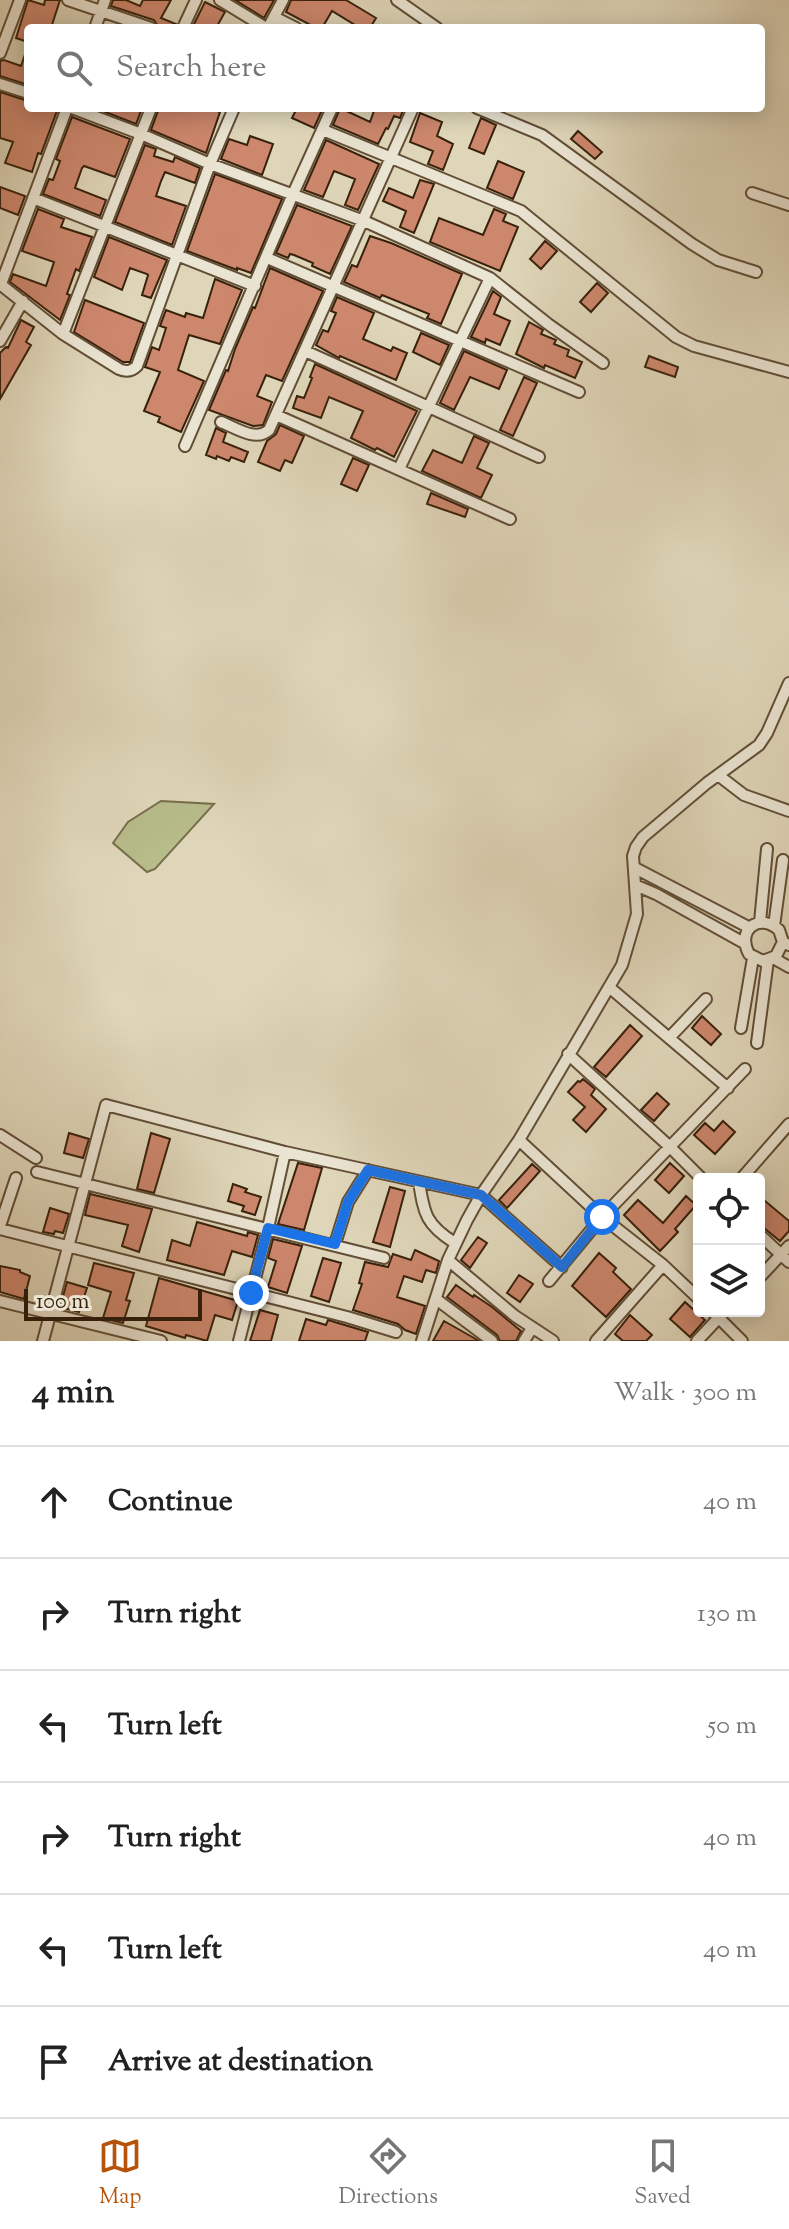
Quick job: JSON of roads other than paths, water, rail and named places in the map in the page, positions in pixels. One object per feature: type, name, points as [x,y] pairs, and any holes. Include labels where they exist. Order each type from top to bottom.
[{"type":"street","points":[[0,53],[20,0]]},
{"type":"street","points":[[68,0],[138,24]]},
{"type":"street","points":[[96,24],[105,0]]},
{"type":"street","points":[[185,24],[196,0]]},
{"type":"street","points":[[220,0],[260,24]]},
{"type":"street","points":[[270,24],[283,0]]},
{"type":"street","points":[[397,0],[431,24]]},
{"type":"street","points":[[274,17],[288,24]]},
{"type":"street","points":[[0,84],[24,92]]},
{"type":"street","points":[[67,112],[0,284],[63,334],[127,371],[137,366],[210,164],[232,112]]},
{"type":"street","points":[[80,112],[364,221],[490,278],[603,363]]},
{"type":"street","points":[[63,334],[149,112]]},
{"type":"street","points":[[185,446],[330,112]]},
{"type":"street","points":[[221,422],[257,436],[269,430],[411,112]]},
{"type":"street","points":[[487,112],[542,135],[718,260],[756,272]]},
{"type":"street","points":[[323,130],[521,211],[676,337],[694,346],[789,372]]},
{"type":"street","points":[[752,193],[789,205]]},
{"type":"street","points":[[33,198],[255,286]]},
{"type":"street","points":[[267,258],[579,392]]},
{"type":"street","points":[[399,469],[490,278]]},
{"type":"street","points":[[0,341],[23,301]]},
{"type":"street","points":[[305,351],[539,457]]},
{"type":"street","points":[[276,415],[510,519]]},
{"type":"street","points":[[422,1341],[455,1243],[481,1195],[519,1140],[622,965],[637,914],[633,856],[636,847],[643,837],[759,745],[789,683]]},
{"type":"street","points":[[718,775],[744,795],[789,811]]},
{"type":"street","points":[[760,922],[767,849]]},
{"type":"street","points":[[774,926],[783,860]]},
{"type":"street","points":[[635,868],[750,928]]},
{"type":"street","points":[[635,885],[744,943]]},
{"type":"street","points":[[757,1043],[770,959],[786,943],[774,926],[760,922],[750,928],[744,943],[753,958],[770,959],[789,967]]},
{"type":"street","points":[[741,1028],[753,958]]},
{"type":"street","points":[[609,987],[728,1088]]},
{"type":"street","points":[[669,1038],[706,999]]},
{"type":"street","points":[[568,1054],[696,1173]]},
{"type":"street","points":[[549,1281],[602,1217],[745,1069]]},
{"type":"street","points":[[43,1341],[106,1105],[285,1152],[481,1195],[562,1267]]},
{"type":"street","points":[[746,1173],[789,1124]]},
{"type":"street","points":[[0,1135],[36,1158]]},
{"type":"street","points":[[519,1140],[602,1217],[663,1265],[693,1293]]},
{"type":"street","points":[[239,1341],[285,1152]]},
{"type":"street","points":[[335,1244],[348,1202],[368,1170]]},
{"type":"street","points":[[37,1172],[384,1258]]},
{"type":"street","points":[[16,1178],[0,1227],[396,1332]]},
{"type":"street","points":[[419,1182],[424,1212],[437,1231],[455,1243]]},
{"type":"street","points":[[765,1238],[787,1254],[765,1273]]},
{"type":"street","points":[[448,1260],[532,1328],[553,1341]]},
{"type":"street","points":[[596,1341],[663,1265]]},
{"type":"street","points":[[436,1299],[492,1341]]},
{"type":"street","points":[[0,1301],[161,1341]]},
{"type":"street","points":[[697,1341],[716,1317]]},
{"type":"street","points":[[722,1317],[742,1341]]},
{"type":"street","points":[[524,1341],[532,1328]]}]
